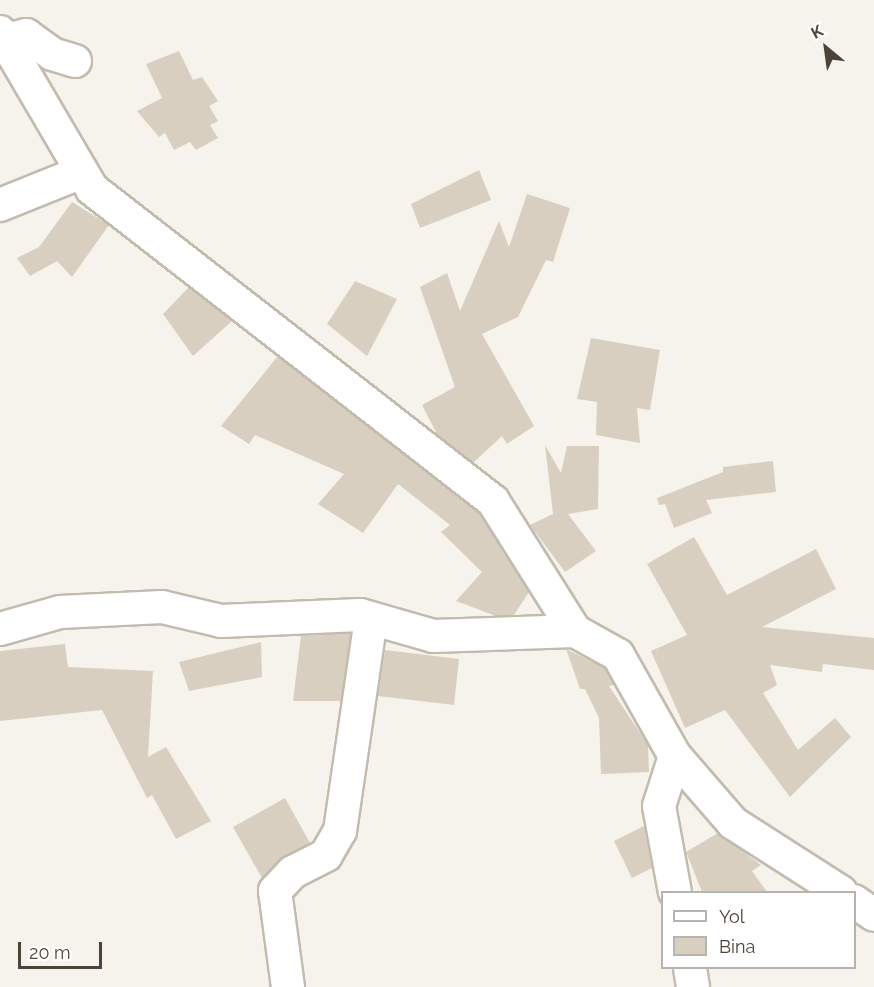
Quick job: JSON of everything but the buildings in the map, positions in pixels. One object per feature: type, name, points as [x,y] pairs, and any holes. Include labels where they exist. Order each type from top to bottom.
[{"type":"street","points":[[75,61],[52,54],[26,35],[2,36],[92,189],[493,501],[575,631],[618,655],[675,756],[733,823],[839,891]]},
{"type":"street","points":[[0,205],[82,172]]},
{"type":"street","points":[[0,628],[60,612],[162,607],[221,621],[371,619],[433,636],[575,631]]},
{"type":"street","points":[[288,987],[275,891],[293,872],[326,855],[340,831],[371,619]]},
{"type":"street","points":[[675,756],[659,806],[675,891]]},
{"type":"street","points":[[856,903],[874,915]]},
{"type":"street","points":[[690,969],[693,987]]}]
